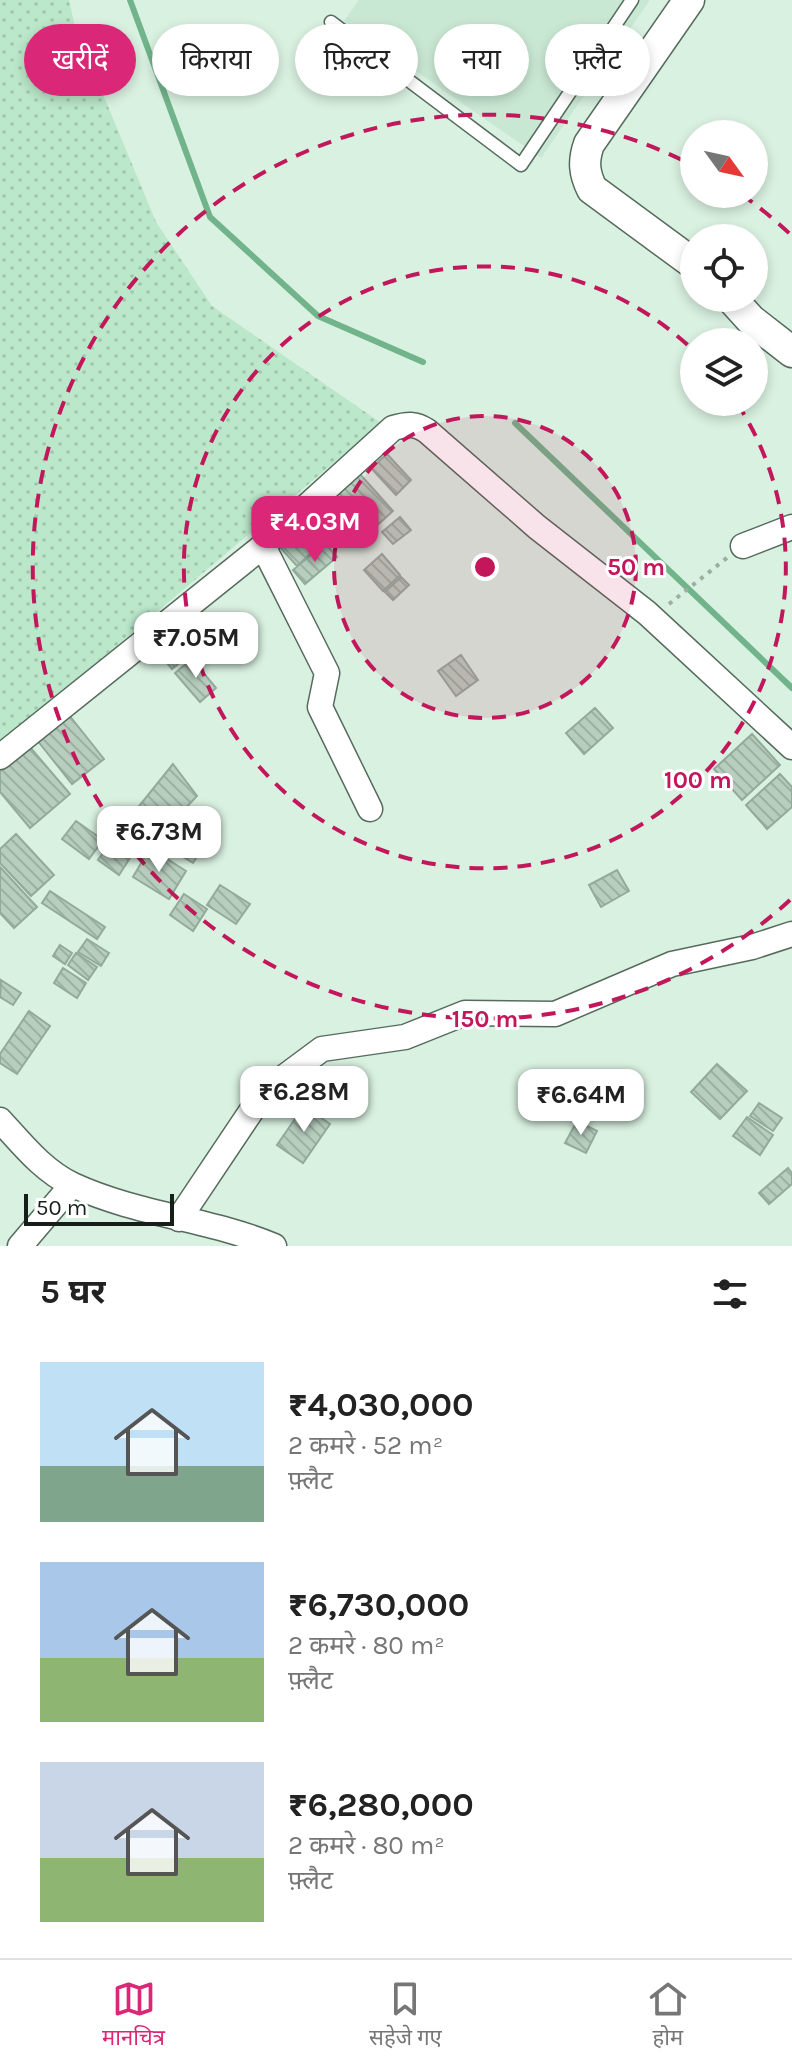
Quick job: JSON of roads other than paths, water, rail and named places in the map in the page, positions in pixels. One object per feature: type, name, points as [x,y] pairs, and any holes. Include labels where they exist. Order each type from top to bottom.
[{"type":"street","points":[[680,254],[592,189],[586,177],[584,160],[589,144],[689,0]]},
{"type":"street","points":[[744,312],[792,352]]},
{"type":"street","points":[[761,312],[792,335]]},
{"type":"street","points":[[0,757],[263,546],[393,428],[417,425],[537,527],[652,617],[792,747]]},
{"type":"street","points":[[743,546],[792,527]]},
{"type":"street","points":[[263,546],[327,673],[320,707],[370,809]]},
{"type":"street","points":[[179,1219],[264,1092],[322,1049],[405,1037],[465,1013],[555,1014],[672,964],[752,947],[792,934]]},
{"type":"street","points":[[0,1120],[38,1162],[72,1185],[154,1213],[246,1234],[274,1246]]},
{"type":"street","points":[[20,1246],[72,1185]]},
{"type":"lane","points":[[331,22],[521,165],[632,0]]},
{"type":"waterway","points":[[130,0],[210,217],[318,316],[423,362]]},
{"type":"waterway","points":[[515,423],[792,688]]}]
